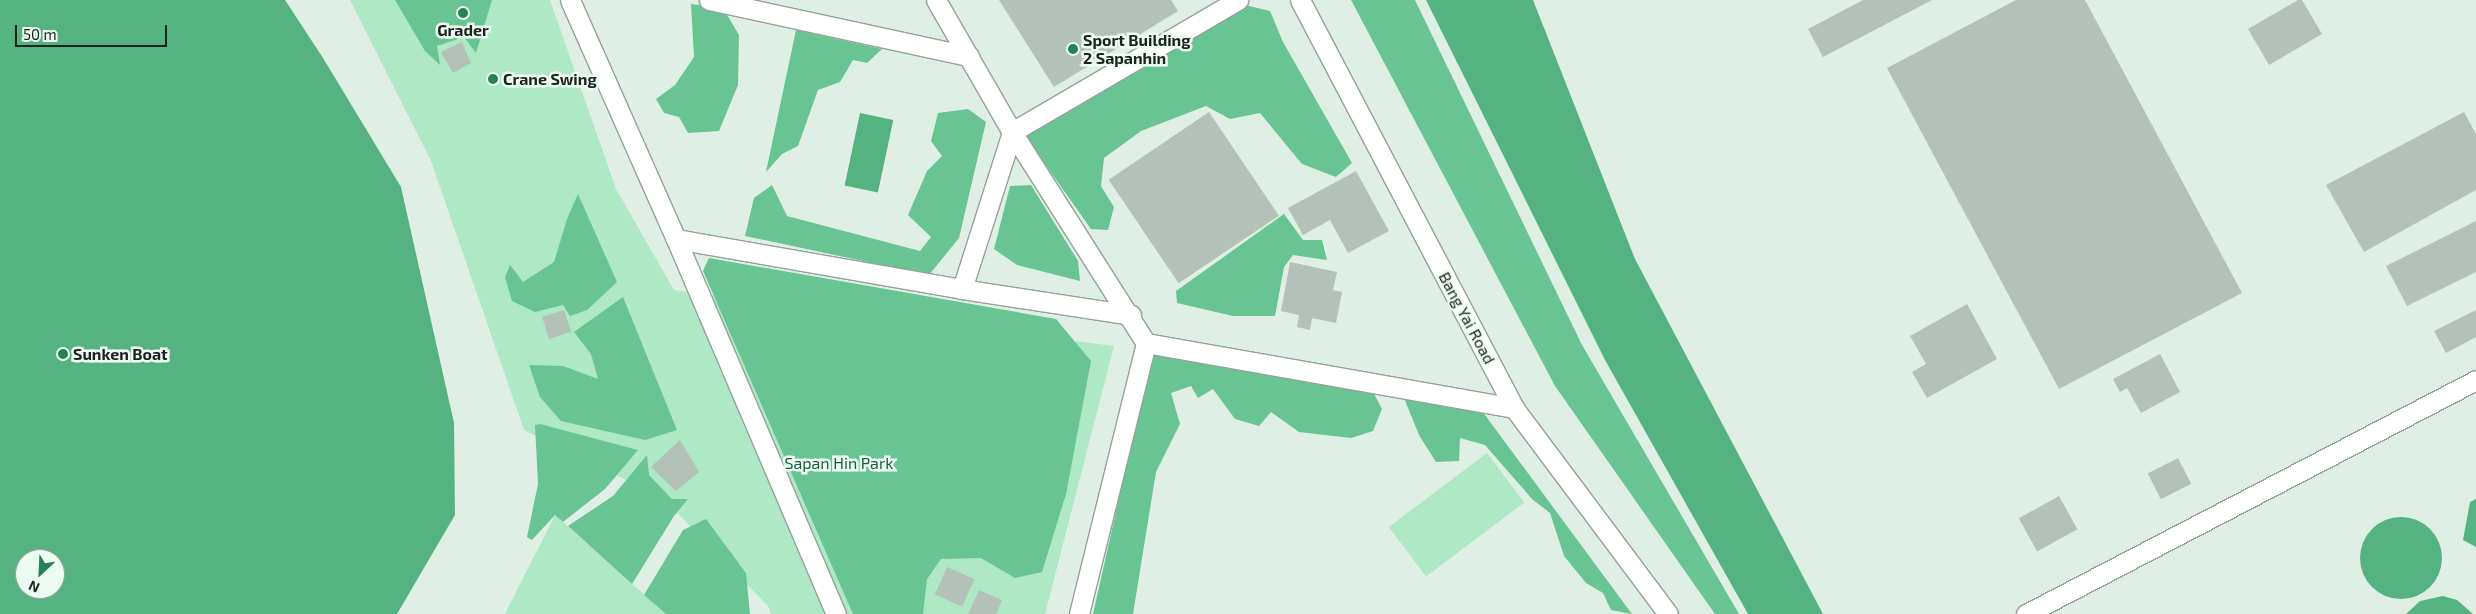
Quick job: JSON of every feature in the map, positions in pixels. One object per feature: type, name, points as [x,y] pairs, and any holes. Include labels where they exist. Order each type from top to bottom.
[{"type":"street","points":[[570,0],[676,239],[836,614]]},
{"type":"street","points":[[709,0],[969,56]]},
{"type":"street","points":[[936,0],[1012,132],[1131,315],[1146,343],[1079,614]]},
{"type":"street","points":[[962,289],[1012,132],[1238,0]]},
{"type":"street","name":"Bang Yai Road","points":[[1300,0],[1514,408],[1668,614]]},
{"type":"street","points":[[676,239],[962,289],[1131,315]]},
{"type":"street","points":[[1146,343],[1514,408]]},
{"type":"street","points":[[2026,614],[2476,380]]},
{"type":"green space","name":"Sapan Hin Park","points":[[350,0],[550,0],[616,189],[674,290],[1114,346],[1045,614],[771,614],[768,606],[663,498],[524,430],[431,161]]},
{"type":"green space","points":[[395,0],[492,0],[476,53],[464,37],[437,46],[440,65],[425,51]]},
{"type":"green space","points":[[1351,0],[1415,0],[1582,345],[1739,614],[1715,614],[1555,386]]},
{"type":"green space","points":[[691,4],[723,8],[739,35],[738,85],[719,131],[688,133],[679,117],[664,113],[656,99],[675,85],[694,57]]},
{"type":"green space","points":[[1245,5],[1270,11],[1283,42],[1352,163],[1336,177],[1302,164],[1260,113],[1230,119],[1206,106],[1141,131],[1104,158],[1101,186],[1114,207],[1108,230],[1091,229],[1025,136],[1058,112]]},
{"type":"green space","points":[[796,30],[882,49],[867,63],[853,60],[840,82],[818,90],[798,146],[782,154],[766,172]]},
{"type":"green space","points":[[968,109],[986,122],[959,238],[929,275],[745,236],[754,198],[772,185],[787,216],[920,251],[931,237],[908,215],[927,171],[942,156],[931,141],[938,113]]},
{"type":"green space","points":[[1031,185],[1078,261],[1080,281],[1017,265],[994,249],[1010,186]]},
{"type":"green space","points":[[578,194],[617,282],[587,310],[570,316],[563,305],[535,312],[512,301],[505,277],[510,265],[523,282],[554,262],[567,219]]},
{"type":"green space","points":[[1284,214],[1303,240],[1322,240],[1327,260],[1293,255],[1284,267],[1275,316],[1233,316],[1177,303],[1176,291]]},
{"type":"green space","points":[[709,258],[1056,319],[1091,361],[1066,494],[1042,572],[1015,578],[981,558],[941,559],[927,579],[923,614],[853,614],[703,271]]},
{"type":"green space","points":[[623,297],[677,430],[645,440],[561,421],[540,397],[529,365],[563,366],[598,379],[591,354],[574,332]]},
{"type":"green space","points":[[1152,352],[1372,390],[1382,409],[1373,431],[1351,438],[1299,432],[1271,412],[1259,426],[1235,419],[1213,389],[1198,398],[1191,386],[1171,393],[1180,424],[1156,472],[1133,614],[1093,614]]},
{"type":"green space","points":[[1404,398],[1482,411],[1632,614],[1611,610],[1603,593],[1586,583],[1564,556],[1550,513],[1532,499],[1485,445],[1460,438],[1459,461],[1436,462],[1419,435]]},
{"type":"green space","points":[[540,424],[638,450],[605,489],[563,522],[555,515],[532,540],[527,537],[538,484],[535,425]]},
{"type":"green space","points":[[1487,453],[1524,503],[1426,577],[1389,527]]},
{"type":"green space","points":[[647,455],[649,475],[672,499],[688,499],[674,516],[632,584],[568,526],[613,496]]},
{"type":"green space","points":[[555,515],[666,614],[505,614]]},
{"type":"green space","points":[[706,519],[746,573],[750,614],[666,614],[644,595],[683,530]]},
{"type":"shaded area","points":[[0,0],[285,0],[323,58],[401,187],[454,423],[455,515],[397,614],[0,614]]},
{"type":"shaded area","points":[[1426,0],[1533,0],[1635,259],[1823,614],[1748,614],[1605,360]]},
{"type":"shaded area","points":[[860,113],[893,120],[878,192],[845,185]]},
{"type":"shaded area","points":[[2476,499],[2476,547],[2463,540],[2470,502]]},
{"type":"shaded area","points":[[2401,517],[2417,520],[2430,529],[2439,542],[2442,558],[2439,574],[2430,587],[2417,596],[2401,599],[2385,596],[2372,587],[2363,574],[2360,558],[2363,542],[2372,529],[2385,520]]},
{"type":"shaded area","points":[[2443,596],[2457,600],[2473,614],[2406,614],[2420,601]]},
{"type":"building","name":"Sport Building 2 Sapanhin","points":[[999,0],[1171,0],[1178,11],[1054,87]]},
{"type":"building","points":[[1863,0],[1932,0],[1823,57],[1808,29]]},
{"type":"building","points":[[2016,0],[2085,0],[2242,293],[2059,389],[1887,68]]},
{"type":"building","points":[[2298,0],[2302,0],[2322,34],[2269,65],[2248,29]]},
{"type":"building","points":[[462,42],[471,63],[453,73],[441,52]]},
{"type":"building","points":[[1209,112],[1279,216],[1179,283],[1109,180]]},
{"type":"building","points":[[2464,112],[2476,134],[2476,190],[2364,252],[2326,185]]},
{"type":"building","points":[[1356,171],[1389,231],[1348,253],[1330,220],[1303,235],[1288,208]]},
{"type":"building","points":[[2476,221],[2476,272],[2407,306],[2386,266]]},
{"type":"building","points":[[1290,262],[1337,272],[1333,290],[1342,292],[1336,323],[1312,318],[1310,330],[1297,327],[1299,315],[1281,311]]},
{"type":"building","points":[[1967,304],[1997,359],[1927,398],[1912,372],[1926,364],[1910,336]]},
{"type":"building","points":[[564,310],[571,332],[549,339],[542,317]]},
{"type":"building","points":[[2476,310],[2476,337],[2446,353],[2434,331]]},
{"type":"building","points":[[2160,354],[2180,392],[2141,413],[2127,388],[2120,392],[2113,379]]},
{"type":"building","points":[[680,440],[699,472],[676,491],[651,467]]},
{"type":"building","points":[[2178,458],[2191,484],[2161,499],[2148,473]]},
{"type":"building","points":[[2059,496],[2077,529],[2037,552],[2019,518]]},
{"type":"building","points":[[947,567],[974,579],[962,607],[935,594]]},
{"type":"building","points":[[979,590],[1002,600],[996,614],[968,614]]},
{"type":"place","name":"Grader","points":[[463,13]]},
{"type":"place","name":"Sport Building 2 Sapanhin","points":[[1073,49]]},
{"type":"place","name":"Crane Swing","points":[[493,79]]},
{"type":"place","name":"Sunken Boat","points":[[63,354]]}]
